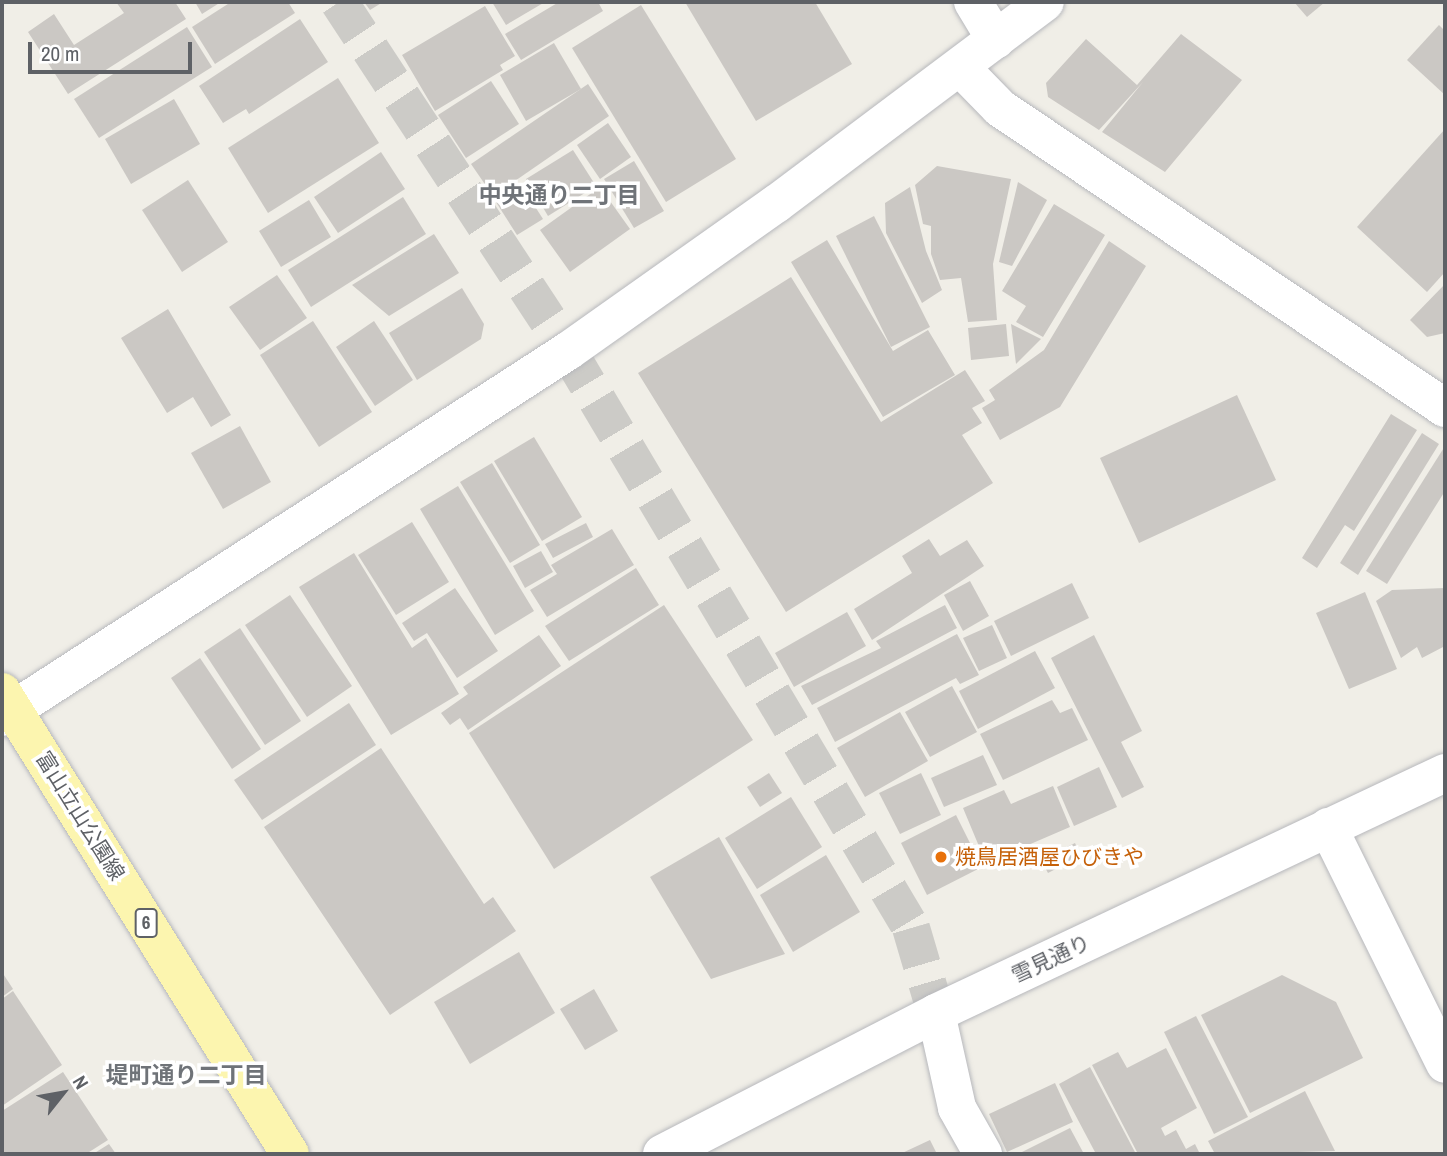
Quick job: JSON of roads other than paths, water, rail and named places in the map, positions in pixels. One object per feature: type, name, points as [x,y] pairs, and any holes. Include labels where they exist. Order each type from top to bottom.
[{"type":"main road","name":"富山立山公園線","points":[[5,706],[290,1154]]},
{"type":"street","points":[[973,2],[996,40]]},
{"type":"street","points":[[5,706],[568,351],[960,67],[1045,2]]},
{"type":"street","points":[[960,67],[1000,108],[1445,408]]},
{"type":"street","name":"雪見通り","points":[[662,1154],[936,1013],[1445,773]]},
{"type":"street","points":[[1328,827],[1445,1064]]},
{"type":"street","points":[[936,1013],[957,1108],[983,1154]]},
{"type":"tunnel","points":[[339,2],[568,351],[911,928],[936,1013]]},
{"type":"place","name":"焼鳥居酒屋ひびきや","points":[[941,857]]},
{"type":"district","name":"中央通り二丁目","points":[[559,195]]},
{"type":"district","name":"堤町通り二丁目","points":[[186,1075]]}]
